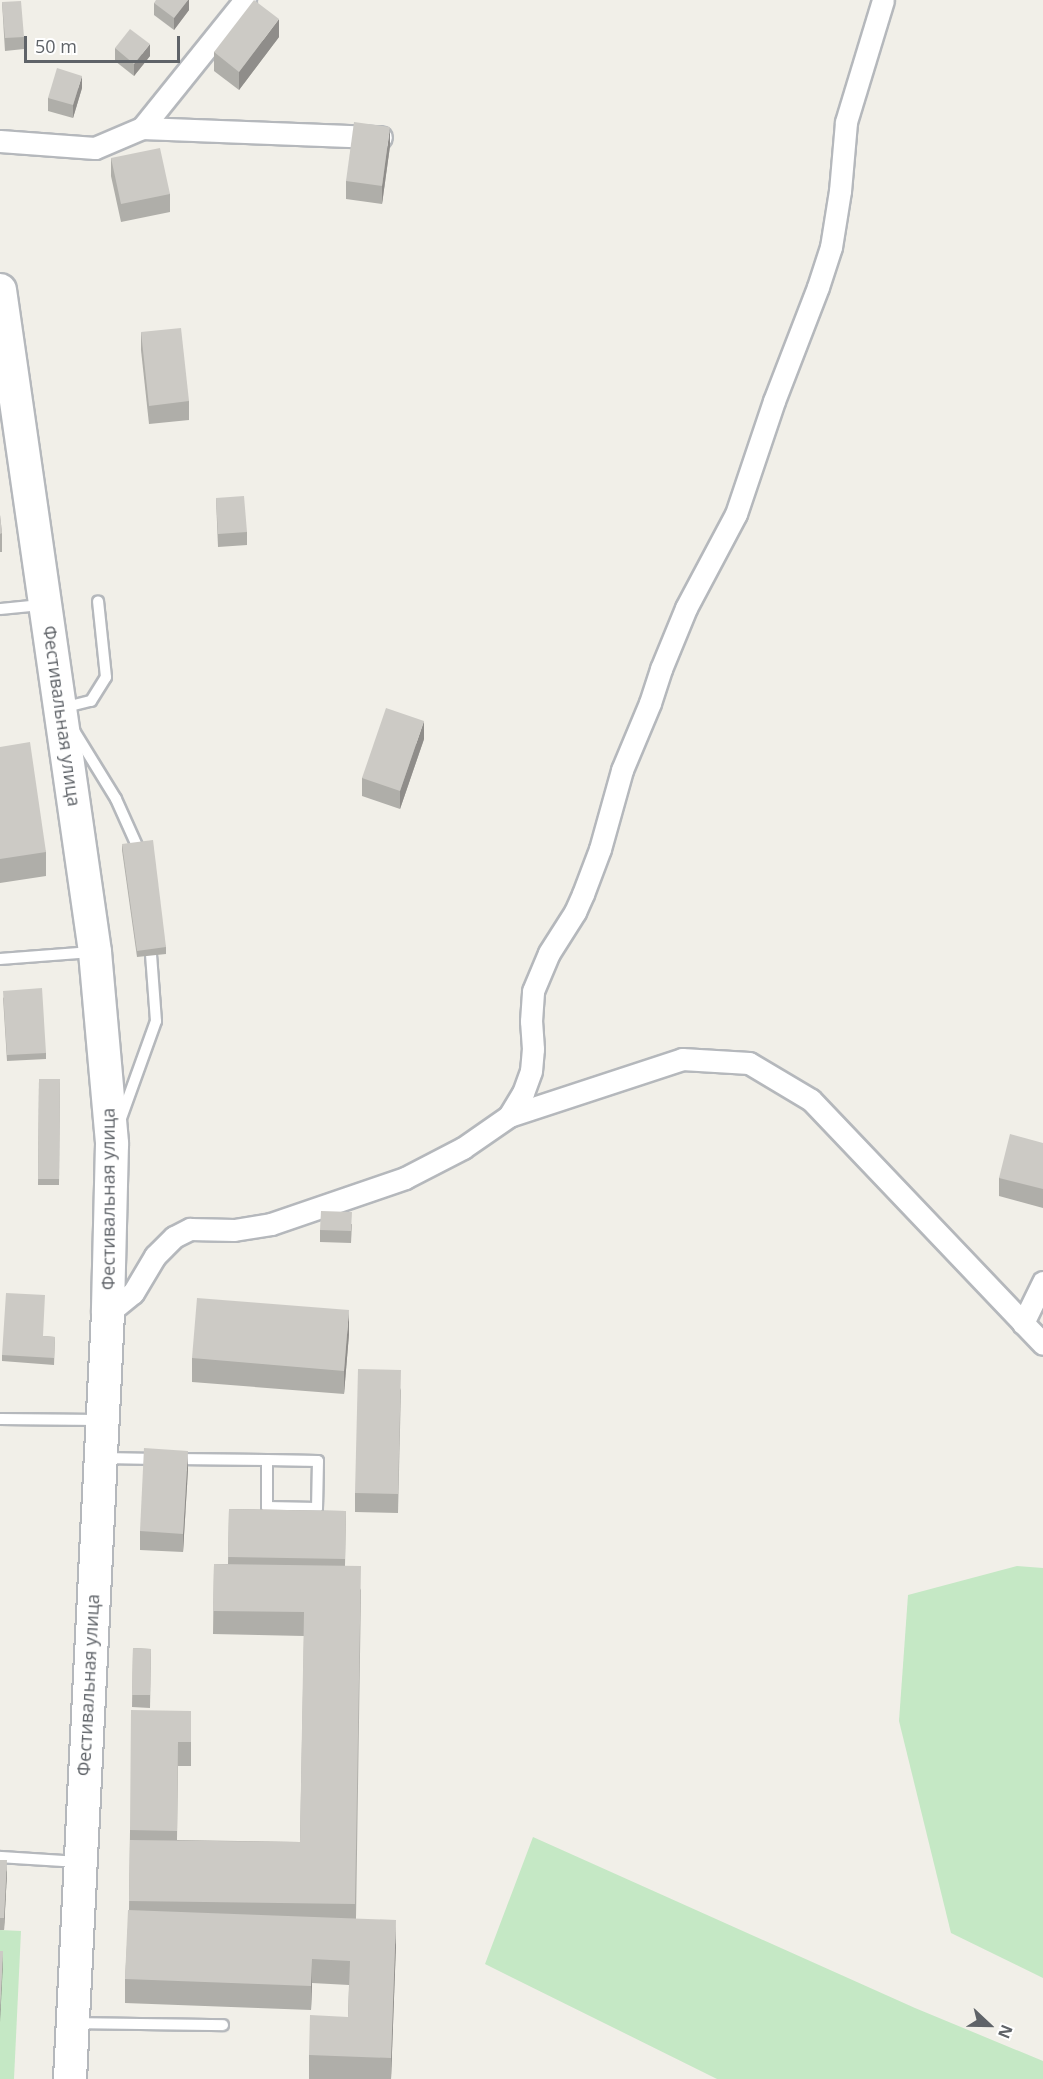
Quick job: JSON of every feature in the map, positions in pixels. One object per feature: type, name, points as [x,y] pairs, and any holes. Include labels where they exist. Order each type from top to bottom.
[{"type":"main road","name":"Фестивальная улица","points":[[0,290],[14,417],[46,604],[95,951],[112,1144],[108,1312],[69,2079]]},
{"type":"street","points":[[142,128],[245,0]]},
{"type":"street","points":[[509,1116],[523,1093],[531,1071],[533,991],[549,953],[575,912],[583,894],[600,849],[622,770],[650,703],[661,669],[686,608],[736,514],[774,401],[818,287],[831,247],[840,191],[846,122],[884,0]]},
{"type":"street","points":[[0,141],[94,148],[142,128],[382,137]]},
{"type":"street","points":[[108,1312],[133,1293],[155,1256],[174,1237],[190,1228],[234,1230],[271,1224],[331,1204],[405,1178],[463,1148],[509,1116],[682,1059],[749,1063],[811,1100],[1043,1344]]},
{"type":"street","points":[[1023,1323],[1043,1282]]},
{"type":"lane","points":[[98,601],[105,676],[92,701],[61,709],[116,799],[138,848]]},
{"type":"lane","points":[[0,609],[46,604]]},
{"type":"lane","points":[[0,959],[95,951]]},
{"type":"lane","points":[[112,1144],[156,1021],[151,955]]},
{"type":"lane","points":[[0,1419],[103,1420]]},
{"type":"lane","points":[[101,1458],[267,1460],[318,1461],[317,1508],[267,1507],[267,1460]]},
{"type":"lane","points":[[0,1857],[79,1862]]},
{"type":"lane","points":[[72,2023],[223,2025]]},
{"type":"green space","points":[[1017,1566],[1043,1568],[1043,1978],[951,1933],[899,1721],[908,1595]]},
{"type":"green space","points":[[533,1837],[915,2008],[1043,2061],[1043,2079],[717,2079],[485,1964]]},
{"type":"green space","points":[[0,1930],[21,1931],[14,2079],[0,2079]]},
{"type":"building","points":[[156,0],[188,0],[174,18],[154,3]]},
{"type":"building","points":[[254,0],[279,19],[239,72],[214,52]]},
{"type":"building","points":[[21,1],[24,37],[5,38],[2,2]]},
{"type":"building","points":[[130,29],[150,44],[134,64],[115,48]]},
{"type":"building","points":[[57,68],[82,76],[73,105],[48,98]]},
{"type":"building","points":[[354,122],[390,127],[382,186],[346,181]]},
{"type":"building","points":[[160,148],[170,194],[121,204],[111,158]]},
{"type":"building","points":[[181,328],[189,401],[149,406],[141,332]]},
{"type":"building","points":[[244,496],[247,532],[218,534],[216,498]]},
{"type":"building","points":[[386,708],[424,721],[400,791],[362,778]]},
{"type":"building","points":[[30,742],[46,852],[0,859],[0,747]]},
{"type":"building","points":[[153,840],[166,947],[137,951],[122,844]]},
{"type":"building","points":[[42,988],[46,1053],[7,1055],[3,991]]},
{"type":"building","points":[[39,1079],[60,1079],[59,1179],[38,1179]]},
{"type":"building","points":[[1010,1134],[1043,1143],[1043,1189],[999,1178]]},
{"type":"building","points":[[321,1211],[352,1212],[351,1231],[320,1230]]},
{"type":"building","points":[[6,1293],[45,1295],[43,1336],[55,1337],[54,1358],[2,1355]]},
{"type":"building","points":[[197,1298],[349,1310],[344,1371],[192,1358]]},
{"type":"building","points":[[358,1369],[401,1370],[398,1494],[355,1493]]},
{"type":"building","points":[[144,1448],[188,1451],[183,1534],[140,1531]]},
{"type":"building","points":[[229,1509],[346,1511],[345,1559],[228,1557]]},
{"type":"building","points":[[214,1564],[361,1566],[355,1904],[129,1901],[130,1840],[300,1842],[304,1612],[213,1611]]},
{"type":"building","points":[[133,1648],[151,1649],[150,1695],[132,1695]]},
{"type":"building","points":[[131,1710],[191,1711],[191,1742],[178,1742],[177,1831],[130,1830]]},
{"type":"building","points":[[0,1860],[7,1860],[4,1918],[0,1918]]},
{"type":"building","points":[[128,1910],[396,1920],[391,2058],[309,2055],[310,2015],[348,2017],[350,1961],[312,1959],[311,1986],[125,1979]]},
{"type":"building","points":[[0,1951],[3,1951],[0,2009]]}]
